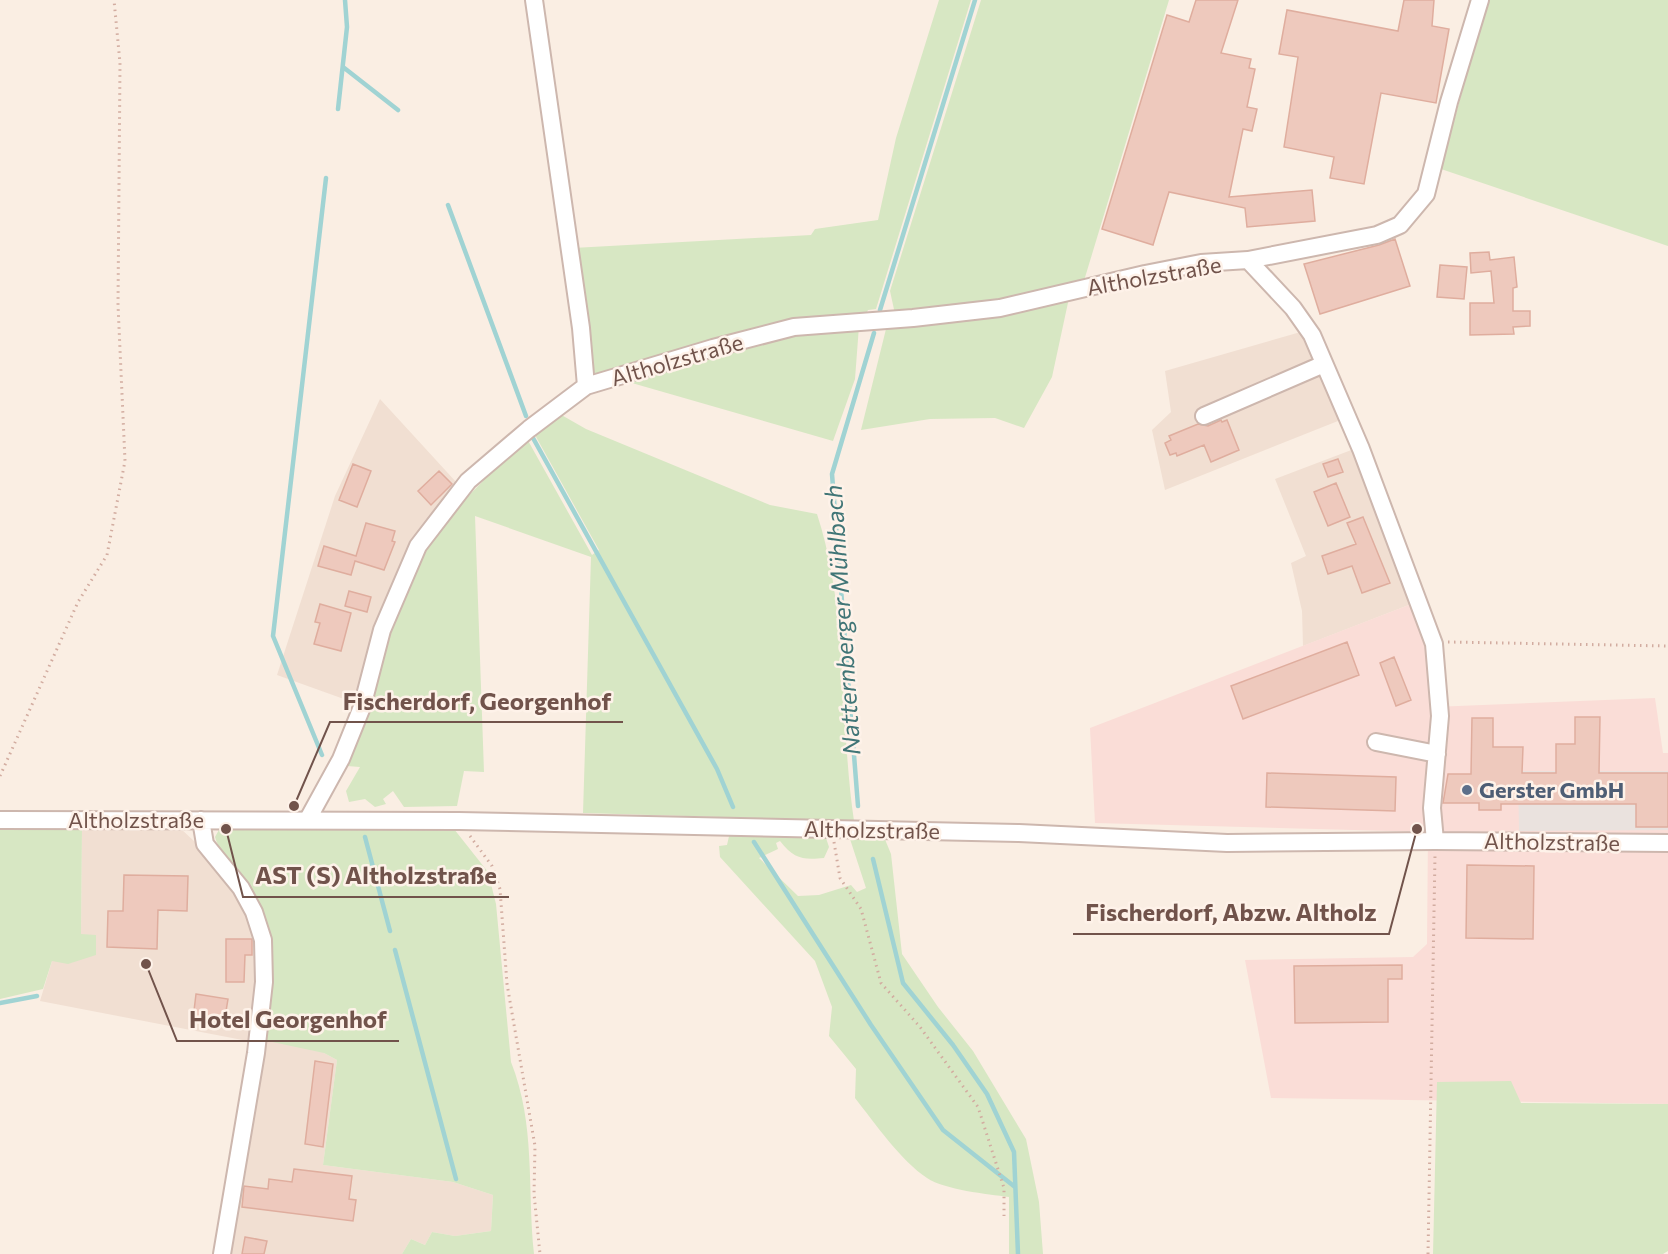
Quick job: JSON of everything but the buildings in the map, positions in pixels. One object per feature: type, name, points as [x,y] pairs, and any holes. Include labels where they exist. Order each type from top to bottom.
[{"type":"street","name":"Altholzstraße","points":[[534,0],[580,318],[586,386]]},
{"type":"street","points":[[1248,260],[1377,235],[1400,225],[1426,194],[1449,102],[1480,0]]},
{"type":"street","name":"Altholzstraße","points":[[308,819],[345,748],[362,706],[382,630],[418,546],[468,481],[529,429],[586,386],[713,348],[794,327],[1000,308],[1201,263],[1248,260],[1293,308],[1312,335],[1360,449],[1434,644],[1440,688],[1432,808],[1435,841]]},
{"type":"street","points":[[1204,416],[1324,364]]},
{"type":"street","points":[[1376,742],[1437,754]]},
{"type":"street","name":"Altholzstraße","points":[[0,820],[459,820],[1019,834],[1227,843],[1435,841],[1668,843]]},
{"type":"street","points":[[201,820],[205,844],[240,888],[254,912],[263,940],[264,982],[256,1053],[222,1254]]},
{"type":"path","points":[[0,776],[78,602],[107,555],[125,461],[118,305],[120,63],[114,0]]},
{"type":"path","points":[[1434,644],[1455,640],[1668,646]]},
{"type":"path","points":[[459,820],[492,866],[500,889],[507,984],[534,1137],[534,1194],[540,1254]]},
{"type":"path","points":[[834,829],[835,859],[840,878],[861,909],[881,983],[920,1027],[978,1107],[1004,1188],[1004,1216]]},
{"type":"path","points":[[1428,1254],[1435,841]]},
{"type":"shaded area","points":[[1304,331],[1343,419],[1165,490],[1152,430],[1171,412],[1165,371]]},
{"type":"shaded area","points":[[380,399],[457,483],[410,544],[355,703],[277,675],[335,496]]},
{"type":"shaded area","points":[[1354,449],[1414,603],[1303,646],[1302,611],[1291,563],[1306,556],[1275,479]]},
{"type":"shaded area","points":[[1414,603],[1428,644],[1433,707],[1655,698],[1663,753],[1668,753],[1668,1104],[1271,1098],[1245,960],[1413,957],[1427,944],[1428,832],[1095,823],[1090,728]]},
{"type":"shaded area","points":[[1518,771],[1668,771],[1668,830],[1519,831]]},
{"type":"shaded area","points":[[82,828],[180,828],[195,842],[229,886],[246,911],[257,944],[324,1053],[337,1060],[323,1165],[453,1182],[493,1195],[491,1231],[455,1236],[432,1232],[425,1245],[411,1239],[402,1254],[228,1254],[263,1060],[253,1042],[40,1001],[52,961],[81,934]]},
{"type":"green space","points":[[939,0],[971,0],[876,309],[868,310],[865,316],[595,381],[586,375],[573,248],[811,235],[815,229],[878,220],[896,138]]},
{"type":"green space","points":[[981,0],[1169,0],[1083,284],[1006,301],[895,314],[890,291]]},
{"type":"green space","points":[[1487,0],[1668,0],[1668,246],[1441,169]]},
{"type":"green space","points":[[1069,298],[1052,377],[1024,428],[995,418],[930,419],[861,430],[886,329],[967,319]]},
{"type":"green space","points":[[859,326],[855,379],[833,441],[625,381],[786,334]]},
{"type":"green space","points":[[558,413],[586,429],[770,505],[817,514],[827,551],[839,628],[849,783],[854,821],[583,813],[591,557],[475,516],[484,772],[464,771],[457,806],[404,807],[393,791],[383,799],[386,804],[375,807],[365,799],[349,802],[346,791],[360,767],[347,766],[378,661],[419,558],[435,530],[483,481],[491,464],[526,437],[592,555],[599,550],[535,435],[535,429]]},
{"type":"green space","points":[[0,828],[82,828],[81,934],[96,935],[96,955],[68,964],[52,961],[43,989],[0,999]]},
{"type":"green space","points":[[220,828],[454,829],[488,872],[496,904],[511,1062],[519,1086],[527,1133],[534,1254],[402,1254],[411,1239],[425,1245],[432,1232],[455,1236],[491,1231],[493,1195],[453,1182],[323,1165],[337,1060],[324,1053],[263,1040],[271,981],[270,941],[260,904],[246,880],[218,844],[215,837]]},
{"type":"green space","points":[[730,832],[825,835],[829,847],[824,858],[799,857],[790,852],[780,841],[776,843],[778,849],[759,858],[798,896],[819,895],[851,885],[857,892],[866,888],[850,839],[884,837],[891,854],[902,954],[938,1007],[973,1051],[1026,1139],[1039,1202],[1043,1254],[1009,1254],[1009,1197],[944,1186],[927,1178],[898,1152],[855,1098],[856,1069],[829,1036],[832,1007],[815,961],[720,857],[719,846],[727,845]]},
{"type":"green space","points":[[1511,1081],[1521,1103],[1668,1104],[1668,1251],[1663,1254],[1433,1254],[1437,1082]]},
{"type":"waterway","points":[[338,109],[347,27],[345,0]]},
{"type":"waterway","name":"Natternberger Mühlbach","points":[[880,310],[975,0]]},
{"type":"waterway","points":[[343,67],[398,110]]},
{"type":"waterway","points":[[322,755],[273,636],[326,178]]},
{"type":"waterway","points":[[448,205],[526,416]]},
{"type":"waterway","name":"Natternberger Mühlbach","points":[[858,806],[832,474],[874,333]]},
{"type":"waterway","points":[[533,438],[717,769],[733,807]]},
{"type":"waterway","points":[[365,837],[390,931]]},
{"type":"waterway","points":[[754,842],[871,1025],[943,1130],[1015,1187]]},
{"type":"waterway","name":"Natternberger Mühlbach","points":[[873,859],[903,983],[953,1045],[987,1094],[1014,1152],[1018,1254]]},
{"type":"waterway","points":[[395,950],[456,1179]]},
{"type":"waterway","points":[[0,1003],[37,996]]},
{"type":"place","name":"Gerster GmbH","points":[[1467,790]]},
{"type":"place","name":"Fischerdorf, Georgenhof","points":[[294,806]]},
{"type":"place","name":"AST (S) Altholzstraße","points":[[226,829]]},
{"type":"place","name":"Fischerdorf, Abzw. Altholz","points":[[1417,829]]},
{"type":"place","name":"Hotel Georgenhof","points":[[146,964]]}]
